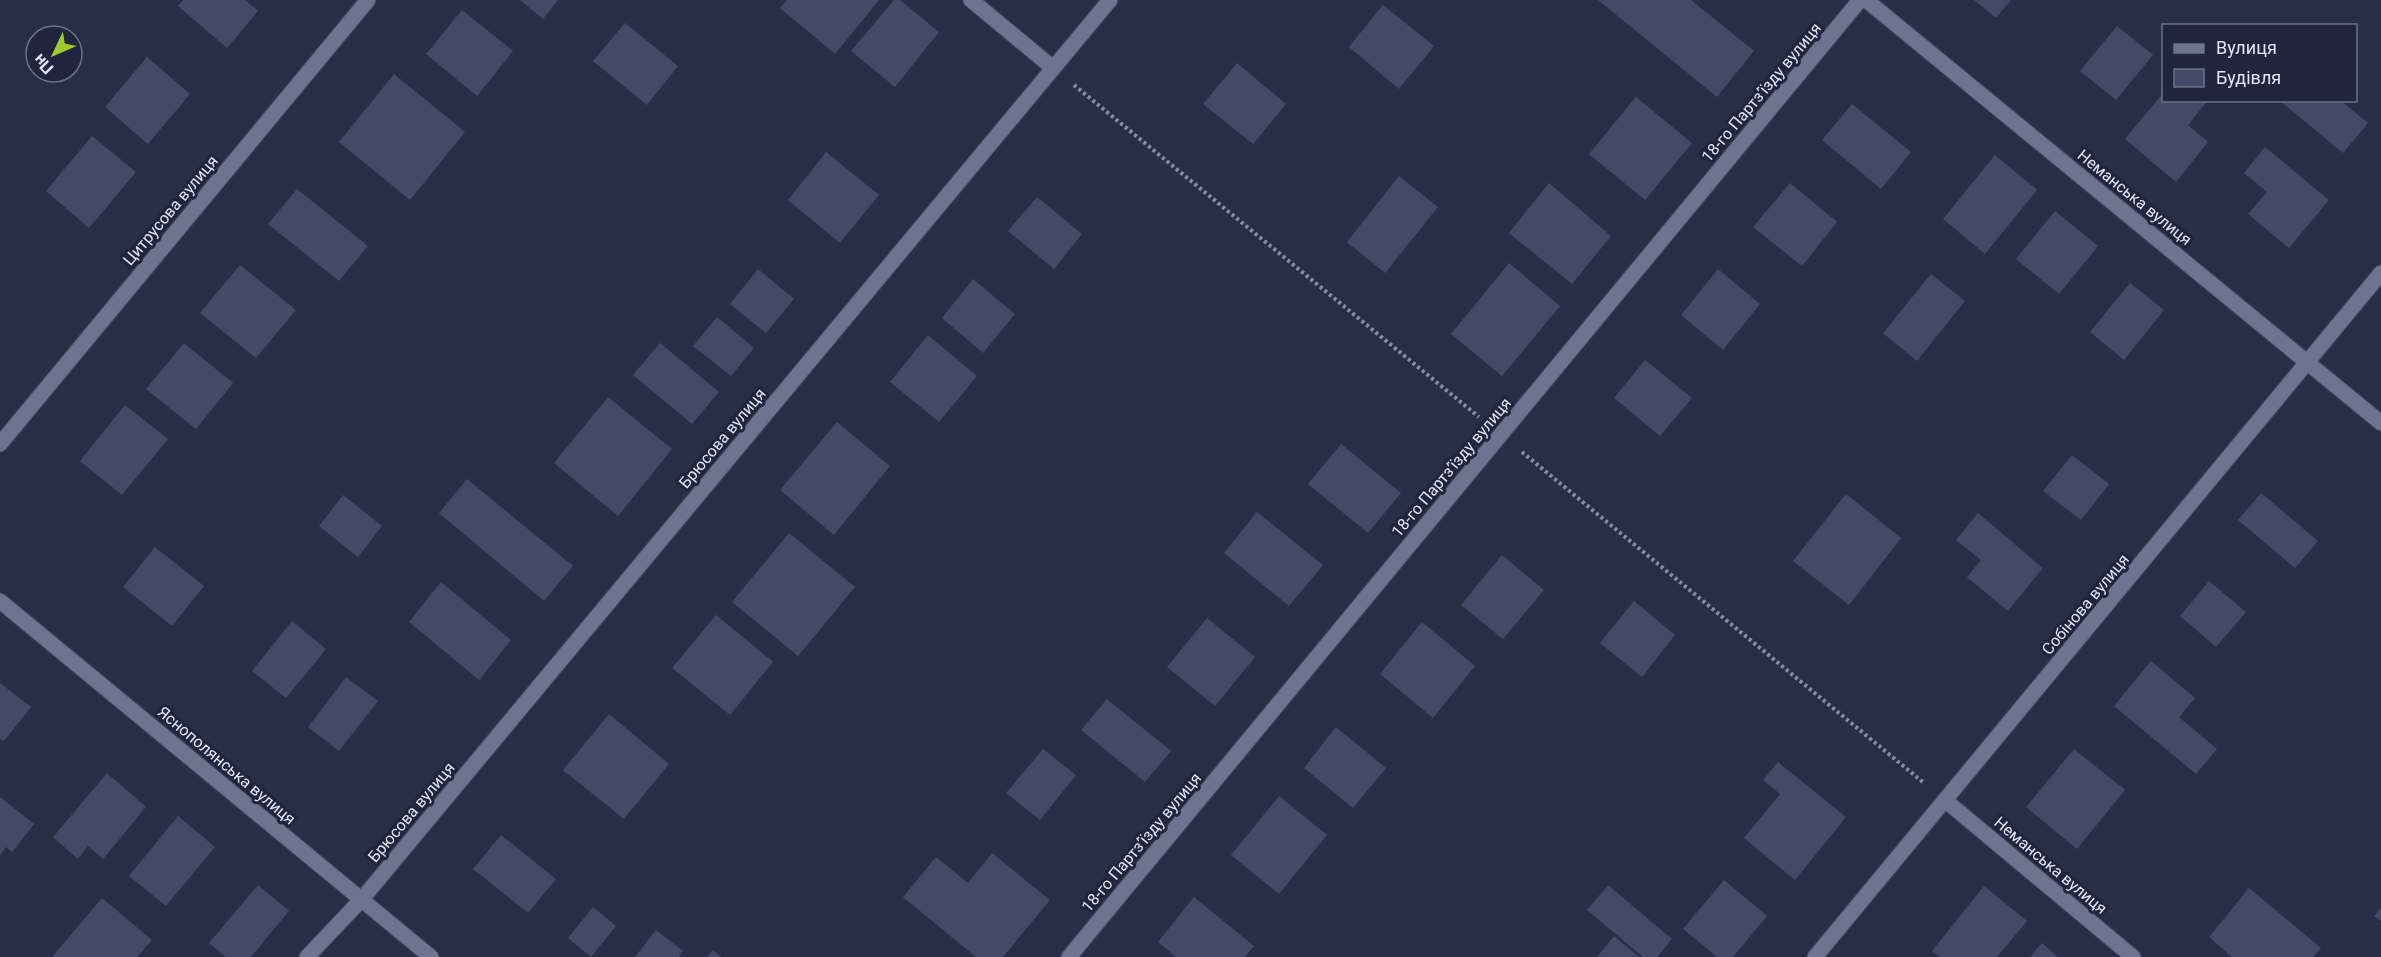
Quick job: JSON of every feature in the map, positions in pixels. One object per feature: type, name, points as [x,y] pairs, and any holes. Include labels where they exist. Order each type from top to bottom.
[{"type":"street","name":"Цитрусова вулиця","points":[[0,444],[368,0]]},
{"type":"street","points":[[971,0],[1053,68]]},
{"type":"street","name":"Брюсова вулиця","points":[[307,957],[362,899],[1110,0]]},
{"type":"street","name":"18-го Партз’їзду вулиця","points":[[1070,957],[1860,0]]},
{"type":"street","name":"Неманська вулиця","points":[[1866,0],[2381,423]]},
{"type":"street","name":"Собінова вулиця","points":[[1815,957],[2381,273]]},
{"type":"street","name":"Яснополянська вулиця","points":[[0,601],[431,957]]},
{"type":"street","name":"Неманська вулиця","points":[[1946,801],[2133,957]]},
{"type":"building","points":[[183,0],[245,0],[258,11],[227,48],[178,6]]},
{"type":"building","points":[[520,0],[558,0],[543,19]]},
{"type":"building","points":[[787,0],[879,0],[835,54],[780,8]]},
{"type":"building","points":[[894,0],[900,0],[939,32],[895,87],[851,51]]},
{"type":"building","points":[[1598,0],[1691,0],[1754,51],[1717,97]]},
{"type":"building","points":[[1974,0],[2011,0],[1996,18]]},
{"type":"building","points":[[1383,5],[1434,46],[1399,89],[1349,47]]},
{"type":"building","points":[[462,10],[513,51],[477,96],[426,54]]},
{"type":"building","points":[[625,23],[678,66],[647,105],[593,61]]},
{"type":"building","points":[[2117,26],[2153,55],[2116,100],[2080,71]]},
{"type":"building","points":[[147,57],[190,94],[148,144],[105,107]]},
{"type":"building","points":[[1237,63],[1286,104],[1253,144],[1203,104]]},
{"type":"building","points":[[394,74],[465,132],[410,200],[339,142]]},
{"type":"building","points":[[2162,94],[2162,102],[2206,102],[2188,125],[2208,142],[2176,182],[2125,139]]},
{"type":"building","points":[[1636,97],[1692,143],[1645,200],[1589,154]]},
{"type":"building","points":[[2281,102],[2342,102],[2368,123],[2343,153]]},
{"type":"building","points":[[1852,104],[1911,152],[1881,189],[1822,140]]},
{"type":"building","points":[[92,136],[136,172],[89,228],[46,191]]},
{"type":"building","points":[[2265,147],[2329,200],[2289,248],[2248,214],[2267,192],[2244,173]]},
{"type":"building","points":[[826,152],[879,195],[840,243],[788,200]]},
{"type":"building","points":[[1995,155],[2037,190],[1985,254],[1943,219]]},
{"type":"building","points":[[1399,176],[1438,207],[1385,273],[1347,242]]},
{"type":"building","points":[[1549,183],[1611,236],[1572,284],[1509,233]]},
{"type":"building","points":[[1790,183],[1837,222],[1802,266],[1753,227]]},
{"type":"building","points":[[297,189],[368,246],[339,281],[268,224]]},
{"type":"building","points":[[1037,197],[1082,234],[1054,269],[1008,231]]},
{"type":"building","points":[[2055,211],[2098,246],[2059,294],[2016,259]]},
{"type":"building","points":[[1509,263],[1560,306],[1502,376],[1451,334]]},
{"type":"building","points":[[240,265],[296,310],[256,358],[200,313]]},
{"type":"building","points":[[758,269],[794,299],[766,333],[730,304]]},
{"type":"building","points":[[1718,269],[1760,304],[1723,350],[1681,315]]},
{"type":"building","points":[[1931,274],[1965,301],[1917,361],[1883,333]]},
{"type":"building","points":[[973,279],[1015,314],[983,353],[942,318]]},
{"type":"building","points":[[2130,283],[2164,310],[2124,360],[2090,332]]},
{"type":"building","points":[[717,317],[754,348],[731,376],[693,346]]},
{"type":"building","points":[[928,335],[977,376],[939,422],[890,382]]},
{"type":"building","points":[[184,343],[233,383],[196,429],[146,389]]},
{"type":"building","points":[[660,343],[719,392],[692,424],[633,375]]},
{"type":"building","points":[[1645,360],[1692,398],[1660,436],[1614,398]]},
{"type":"building","points":[[608,397],[672,449],[618,516],[554,463]]},
{"type":"building","points":[[125,405],[168,439],[122,495],[80,461]]},
{"type":"building","points":[[837,422],[890,466],[834,535],[780,490]]},
{"type":"building","points":[[1341,444],[1401,493],[1368,533],[1308,484]]},
{"type":"building","points":[[2072,455],[2109,484],[2081,520],[2043,491]]},
{"type":"building","points":[[467,479],[573,566],[544,601],[439,513]]},
{"type":"building","points":[[2261,493],[2318,541],[2295,568],[2238,520]]},
{"type":"building","points":[[1846,494],[1901,538],[1849,605],[1793,561]]},
{"type":"building","points":[[343,495],[382,526],[358,557],[319,526]]},
{"type":"building","points":[[1257,512],[1323,565],[1289,606],[1224,553]]},
{"type":"building","points":[[1978,513],[2043,568],[2008,611],[1967,577],[1981,560],[1956,540]]},
{"type":"building","points":[[789,533],[855,587],[798,656],[732,602]]},
{"type":"building","points":[[155,547],[204,586],[172,626],[123,587]]},
{"type":"building","points":[[1502,555],[1544,590],[1503,639],[1461,605]]},
{"type":"building","points":[[2209,581],[2246,612],[2216,647],[2180,616]]},
{"type":"building","points":[[441,582],[511,640],[479,680],[409,622]]},
{"type":"building","points":[[1634,601],[1675,635],[1642,677],[1600,643]]},
{"type":"building","points":[[716,615],[773,662],[730,715],[672,668]]},
{"type":"building","points":[[1207,618],[1255,657],[1215,706],[1167,667]]},
{"type":"building","points":[[292,621],[326,649],[286,698],[252,671]]},
{"type":"building","points":[[1422,622],[1475,666],[1433,718],[1380,674]]},
{"type":"building","points":[[2151,661],[2195,698],[2179,717],[2217,749],[2196,774],[2114,706]]},
{"type":"building","points":[[346,677],[378,701],[339,751],[308,727]]},
{"type":"building","points":[[0,683],[31,707],[4,741],[0,739]]},
{"type":"building","points":[[1107,699],[1171,751],[1145,782],[1081,730]]},
{"type":"building","points":[[609,714],[669,764],[624,819],[563,770]]},
{"type":"building","points":[[1336,727],[1386,768],[1353,808],[1304,768]]},
{"type":"building","points":[[1043,749],[1076,775],[1040,820],[1006,793]]},
{"type":"building","points":[[2074,749],[2125,790],[2077,849],[2026,807]]},
{"type":"building","points":[[1778,762],[1846,817],[1795,880],[1744,838],[1780,794],[1763,780]]},
{"type":"building","points":[[107,773],[146,807],[103,859],[88,846],[78,859],[53,837]]},
{"type":"building","points":[[1279,796],[1327,835],[1279,894],[1231,855]]},
{"type":"building","points":[[0,797],[34,824],[12,852],[6,847],[0,855]]},
{"type":"building","points":[[178,816],[215,847],[166,906],[129,876]]},
{"type":"building","points":[[501,835],[556,879],[528,913],[473,869]]},
{"type":"building","points":[[992,853],[1050,900],[1003,957],[976,957],[903,897],[936,857],[968,883]]},
{"type":"building","points":[[1724,880],[1767,916],[1733,957],[1717,957],[1683,929]]},
{"type":"building","points":[[258,885],[289,911],[251,957],[226,957],[209,943]]},
{"type":"building","points":[[1608,885],[1672,939],[1657,957],[1643,957],[1587,910]]},
{"type":"building","points":[[1984,886],[2027,921],[1997,957],[1940,957],[1932,951]]},
{"type":"building","points":[[2249,888],[2321,948],[2313,957],[2232,957],[2209,937]]},
{"type":"building","points":[[1194,897],[1254,946],[1245,957],[1176,957],[1158,942]]},
{"type":"building","points":[[102,898],[152,940],[137,957],[52,957]]},
{"type":"building","points":[[593,907],[616,926],[591,957],[568,938]]},
{"type":"building","points":[[2381,908],[2381,921],[2374,916]]},
{"type":"building","points":[[656,930],[683,951],[679,957],[635,957]]},
{"type":"building","points":[[1614,936],[1639,957],[1597,957]]},
{"type":"building","points":[[2042,943],[2058,957],[2030,957]]},
{"type":"building","points":[[713,950],[721,957],[707,957]]}]
